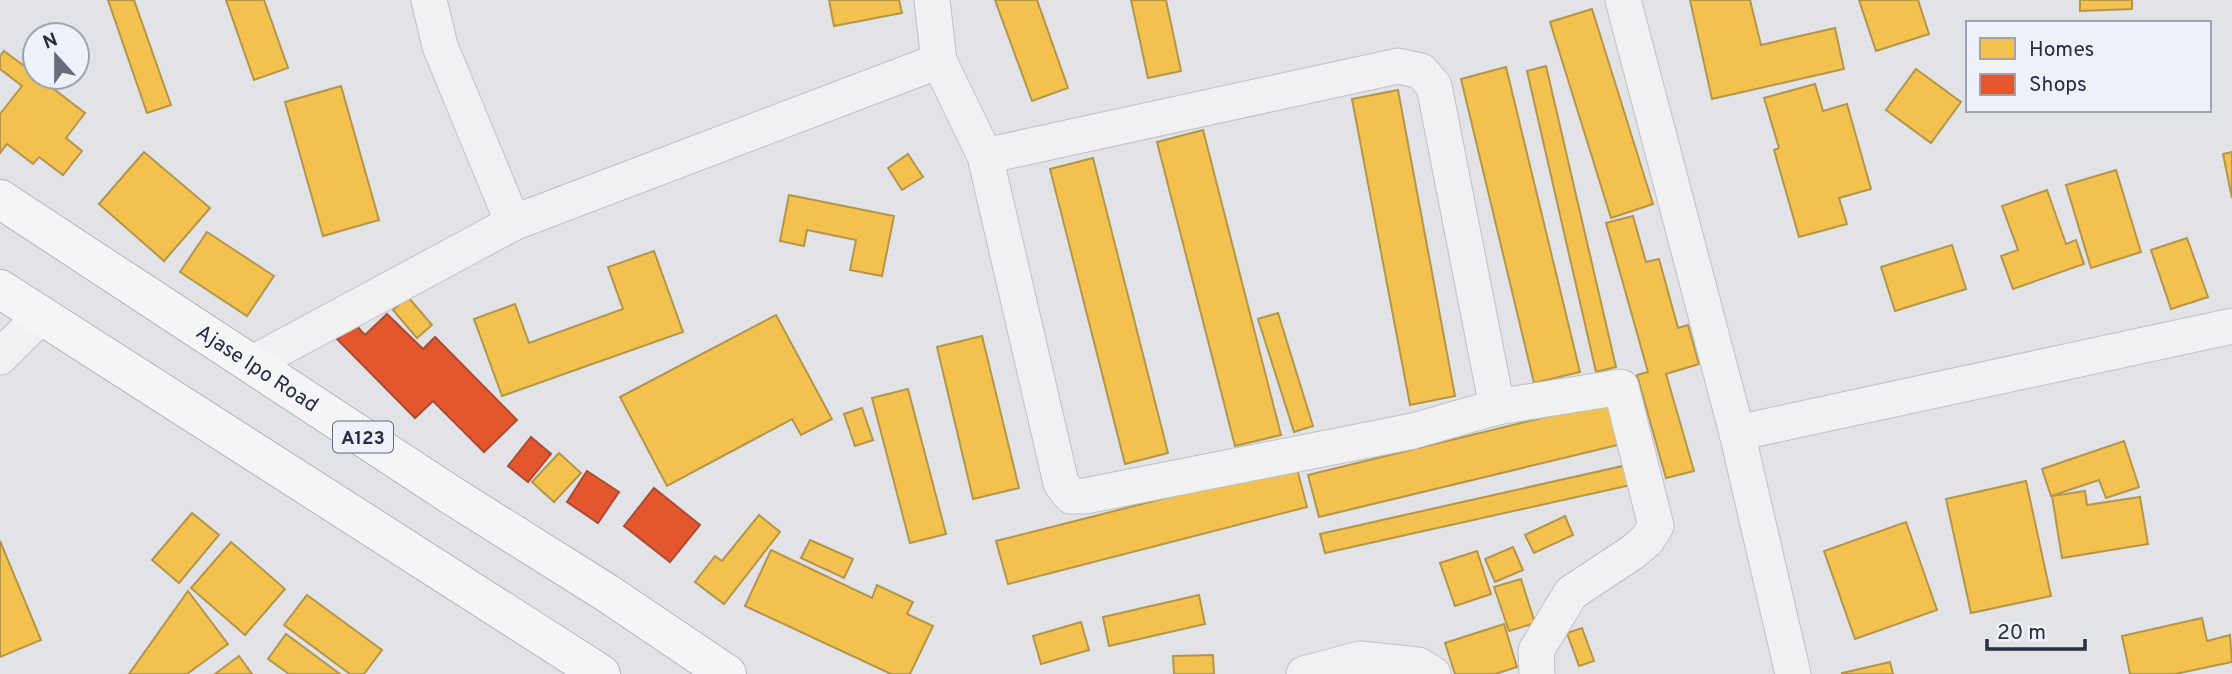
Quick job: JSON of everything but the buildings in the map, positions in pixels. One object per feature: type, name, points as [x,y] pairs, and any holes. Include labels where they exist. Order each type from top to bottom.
[{"type":"highway","name":"Ajase Ipo Road","points":[[0,199],[451,495],[607,593],[712,670]]},
{"type":"highway","points":[[0,289],[601,674]]},
{"type":"street","points":[[429,0],[440,46],[513,223]]},
{"type":"street","points":[[932,0],[939,61],[985,156],[1061,483],[1070,496],[1086,496],[1413,431],[1497,407],[1621,387],[1656,526],[1647,540],[1633,552],[1571,593],[1536,651],[1537,674]]},
{"type":"street","points":[[1623,0],[1737,433],[1793,674]]},
{"type":"street","points":[[251,364],[513,223],[939,61]]},
{"type":"street","points":[[985,156],[1398,66],[1421,71],[1434,86],[1497,407]]},
{"type":"street","points":[[0,357],[42,315]]},
{"type":"street","points":[[1737,433],[2232,326]]},
{"type":"street","points":[[1304,674],[1360,659],[1418,665],[1433,674]]}]
